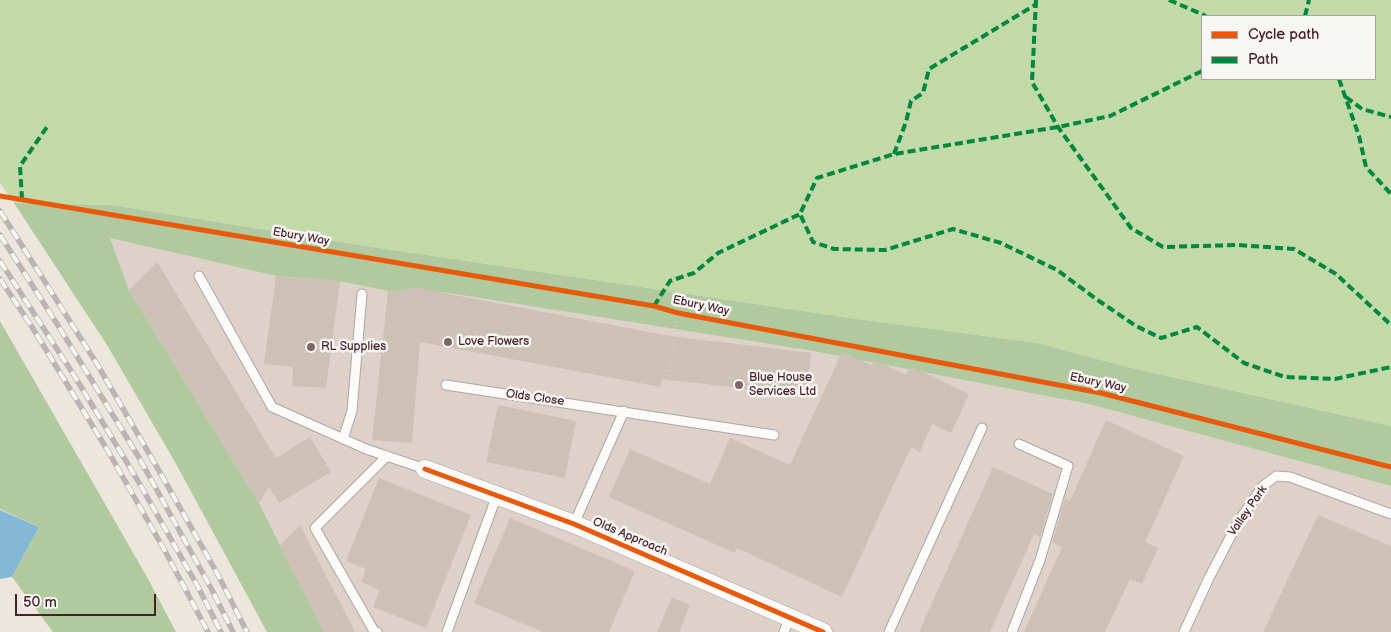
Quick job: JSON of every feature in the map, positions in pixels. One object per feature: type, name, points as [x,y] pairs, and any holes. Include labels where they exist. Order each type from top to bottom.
[{"type":"street","name":"Olds Approach","points":[[425,469],[574,524],[787,625],[824,632]]},
{"type":"lane","points":[[199,276],[272,407],[343,439],[425,469]]},
{"type":"lane","points":[[343,439],[352,411],[362,294]]},
{"type":"lane","name":"Olds Close","points":[[446,385],[774,435]]},
{"type":"lane","points":[[574,524],[624,411]]},
{"type":"lane","points":[[889,632],[982,428]]},
{"type":"lane","points":[[1012,632],[1040,560],[1068,466],[1019,444]]},
{"type":"lane","points":[[377,632],[374,631],[314,528],[387,456]]},
{"type":"lane","name":"Valley Park","points":[[1184,632],[1238,522],[1263,486],[1276,476],[1290,477],[1391,514]]},
{"type":"lane","points":[[447,632],[497,495]]},
{"type":"path","points":[[662,417],[678,313]]},
{"type":"shaded area","points":[[110,238],[276,276],[340,281],[388,291],[424,287],[842,352],[1089,404],[1391,486],[1391,632],[324,632],[259,503],[129,290]]},
{"type":"green space","points":[[0,0],[1391,0],[1391,426],[1127,367],[1038,343],[850,318],[366,246],[112,205],[14,203],[0,183]]},
{"type":"green space","points":[[14,203],[112,205],[366,246],[850,318],[1038,343],[1127,367],[1391,426],[1391,486],[1089,404],[814,351],[443,292],[388,291],[339,281],[276,276],[110,238],[129,290],[259,503],[324,632],[267,632],[175,462],[107,345]]},
{"type":"green space","points":[[0,321],[147,577],[176,632],[53,632],[12,577],[39,527],[0,509]]},
{"type":"water","points":[[0,510],[39,527],[12,577],[0,579]]},
{"type":"building","points":[[157,262],[276,458],[310,437],[331,472],[279,503],[269,487],[259,503],[129,290]]},
{"type":"building","points":[[276,276],[340,281],[326,388],[292,386],[293,367],[264,364]]},
{"type":"building","points":[[424,287],[423,289],[670,336],[811,353],[806,396],[662,379],[661,387],[420,342],[412,443],[372,440],[388,291]]},
{"type":"building","points":[[842,352],[872,365],[874,360],[906,375],[910,366],[969,394],[951,433],[932,424],[920,452],[911,447],[842,597],[737,548],[735,553],[609,497],[630,449],[710,484],[730,438],[790,465]]},
{"type":"building","points":[[498,405],[576,421],[565,478],[486,462]]},
{"type":"building","points":[[1106,420],[1184,456],[1145,542],[1158,548],[1142,584],[1130,579],[1105,632],[1024,632],[1062,547],[1052,542],[1065,499],[1070,501]]},
{"type":"building","points":[[993,467],[1053,494],[1040,537],[1034,534],[990,632],[919,632]]},
{"type":"building","points":[[379,478],[471,515],[426,628],[373,607],[380,590],[361,582],[366,569],[346,561]]},
{"type":"building","points":[[1318,515],[1391,546],[1391,632],[1263,632]]},
{"type":"building","points":[[510,518],[635,571],[609,632],[543,632],[474,603]]},
{"type":"building","points":[[300,525],[355,632],[324,632],[279,546]]},
{"type":"building","points":[[672,597],[690,605],[679,632],[657,632]]},
{"type":"railway","points":[[0,211],[97,364],[217,573],[247,632]]},
{"type":"railway","points":[[0,235],[138,456],[211,588],[233,632]]},
{"type":"railway","points":[[0,261],[77,380],[138,481],[197,585],[221,632]]},
{"type":"railway","points":[[0,279],[32,327],[108,451],[165,551],[208,632]]},
{"type":"marked path","points":[[1036,0],[1032,82],[1058,127],[1131,228],[1163,247],[1238,245],[1294,249],[1336,274],[1391,325]]},
{"type":"marked path","points":[[1169,0],[1204,15]]},
{"type":"marked path","points":[[1305,15],[1309,0]]},
{"type":"marked path","points":[[894,154],[906,122],[911,101],[923,93],[929,69],[1035,5]]},
{"type":"marked path","points":[[1201,71],[1110,116],[1058,127],[894,154],[817,178],[800,214],[813,242],[834,249],[885,250],[953,229],[1001,243],[1057,270],[1136,326],[1161,338],[1197,327],[1244,363],[1285,377],[1335,379],[1391,367]]},
{"type":"marked path","points":[[1339,80],[1359,136],[1366,167],[1391,194]]},
{"type":"marked path","points":[[1346,97],[1362,109],[1391,117]]},
{"type":"marked path","points":[[22,199],[20,166],[47,127]]},
{"type":"marked path","points":[[654,306],[670,281],[694,273],[718,253],[800,214]]},
{"type":"cycle path","name":"Ebury Way","points":[[0,196],[654,306],[678,313],[1101,393],[1391,467]]},
{"type":"cycle path","points":[[425,469],[574,524],[823,632]]},
{"type":"place","name":"Love Flowers","points":[[448,342]]},
{"type":"place","name":"RL Supplies","points":[[311,347]]},
{"type":"place","name":"Blue House Services Ltd","points":[[739,385]]}]
